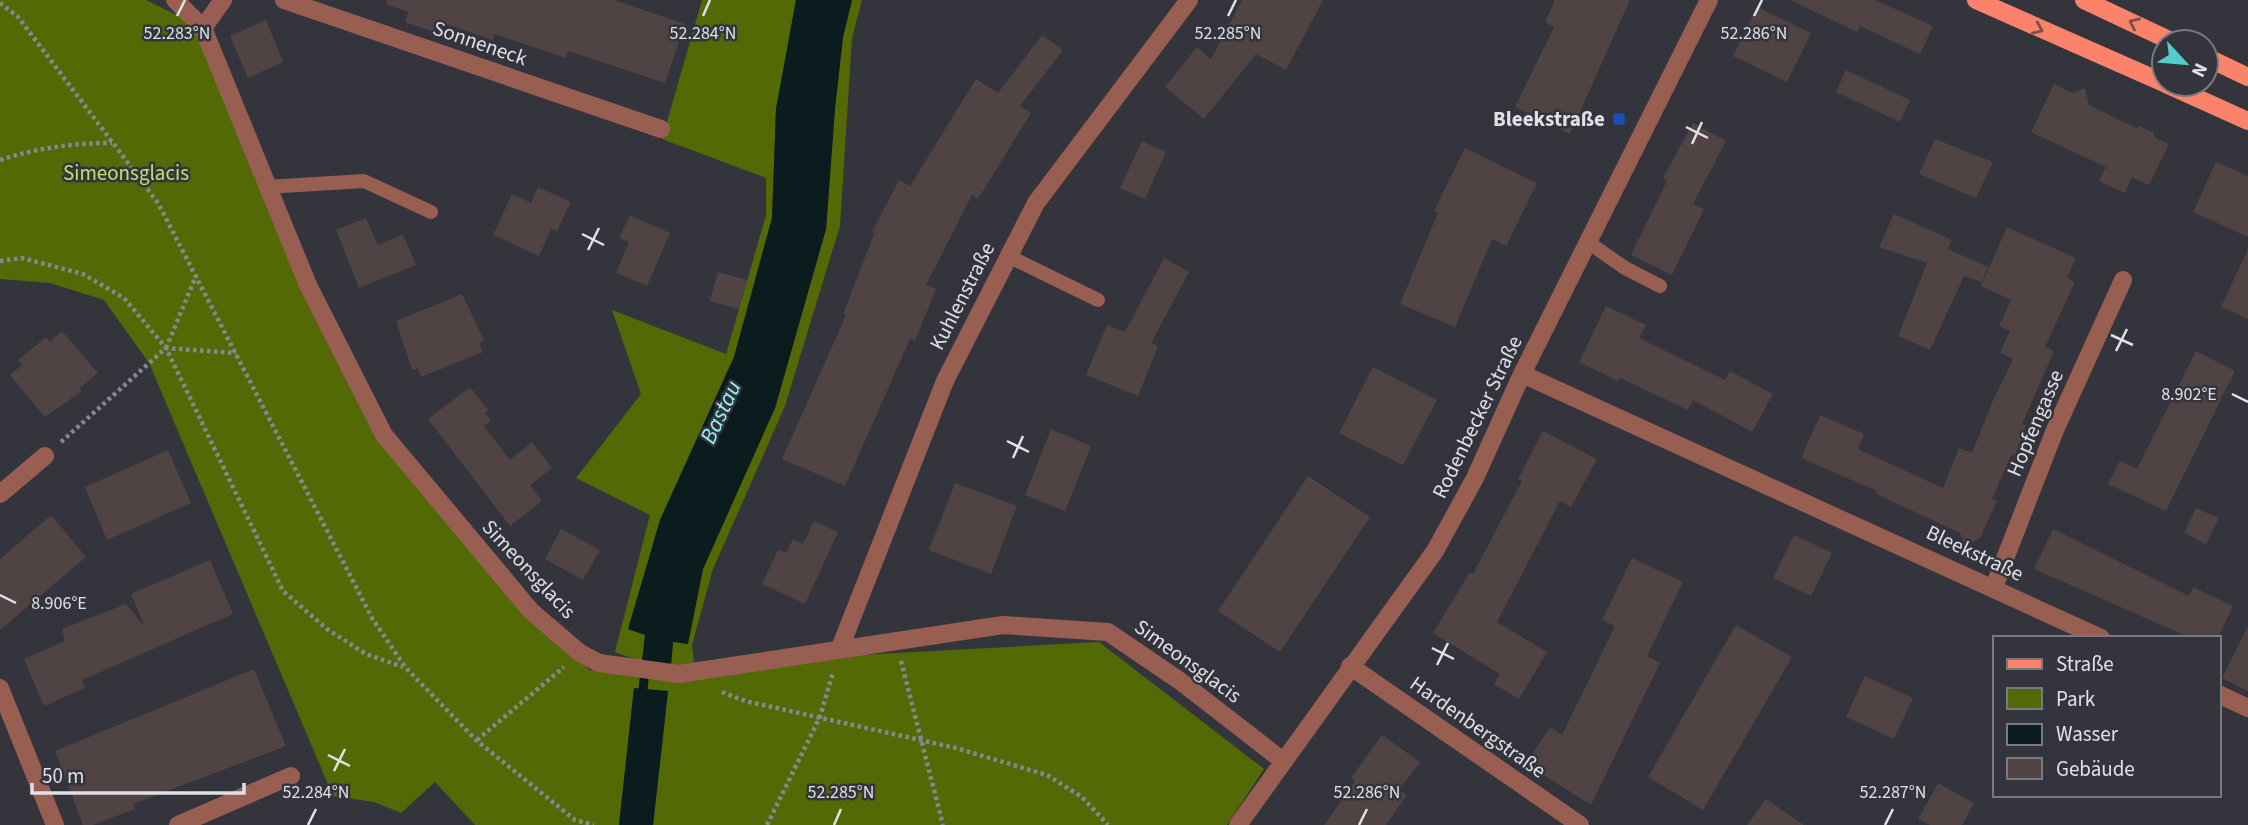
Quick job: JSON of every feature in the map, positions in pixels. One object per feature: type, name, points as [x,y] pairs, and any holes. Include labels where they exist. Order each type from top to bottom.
[{"type":"main road","points":[[1976,0],[2150,77]]},
{"type":"main road","points":[[2084,0],[2150,31]]},
{"type":"main road","points":[[2220,64],[2248,77]]},
{"type":"main road","points":[[2196,98],[2248,121]]},
{"type":"street","name":"Simeonsglacis","points":[[176,0],[203,28],[308,285],[384,435],[531,611],[580,653],[599,663],[679,674],[1003,625],[1108,632],[1180,681],[1283,761]]},
{"type":"street","points":[[203,28],[223,0]]},
{"type":"street","name":"Sonneneck","points":[[284,0],[662,129]]},
{"type":"street","name":"Kuhlenstraße","points":[[840,648],[945,382],[1036,203],[1189,0]]},
{"type":"street","name":"Rodenbecker Straße","points":[[1238,825],[1435,551],[1475,478],[1522,374],[1709,0]]},
{"type":"street","name":"Hopfengasse","points":[[1994,587],[2055,430],[2123,280]]},
{"type":"street","name":"Bleekstraße","points":[[1522,374],[2097,636]]},
{"type":"street","points":[[0,494],[45,456]]},
{"type":"street","name":"Hardenbergstraße","points":[[1350,666],[1580,825]]},
{"type":"street","points":[[0,688],[55,825]]},
{"type":"street","points":[[2220,695],[2248,708]]},
{"type":"street","points":[[178,825],[291,776]]},
{"type":"lane","points":[[266,187],[364,181],[431,212]]},
{"type":"lane","points":[[1589,243],[1625,268],[1660,286]]},
{"type":"lane","points":[[1008,256],[1098,300]]},
{"type":"path","points":[[0,3],[18,17],[158,203],[372,618],[405,667],[476,740],[575,820],[594,825]]},
{"type":"path","points":[[0,160],[33,149],[84,143],[113,144]]},
{"type":"path","points":[[0,261],[22,258],[83,274],[124,298],[166,348],[283,591],[336,635],[366,654],[405,667]]},
{"type":"path","points":[[45,456],[166,348],[196,276]]},
{"type":"path","points":[[166,348],[237,353]]},
{"type":"path","points":[[897,640],[943,825]]},
{"type":"path","points":[[766,825],[820,717],[840,648]]},
{"type":"path","points":[[476,740],[580,653]]},
{"type":"path","points":[[718,690],[745,701],[921,740],[1047,775],[1082,797],[1108,825]]},
{"type":"green space","name":"Simeonsglacis","points":[[0,0],[146,0],[203,28],[384,435],[589,670],[671,665],[673,642],[688,643],[703,569],[775,408],[826,229],[843,37],[852,0],[862,0],[852,38],[840,226],[785,406],[713,569],[692,645],[694,664],[1099,642],[1264,769],[1227,825],[653,825],[668,692],[634,689],[619,825],[475,825],[435,782],[401,813],[374,802],[333,796],[149,363],[104,300],[50,283],[0,279]]},
{"type":"green space","points":[[702,0],[796,0],[776,109],[772,218],[734,357],[660,520],[629,629],[645,635],[642,662],[615,652],[650,515],[576,478],[641,394],[612,310],[726,354],[766,215],[766,178],[662,139]]},
{"type":"water","points":[[796,0],[852,0],[843,37],[826,229],[775,408],[703,569],[688,644],[673,642],[671,665],[642,662],[645,635],[628,629],[660,520],[734,357],[772,218],[776,109]]},
{"type":"water","points":[[634,688],[668,691],[653,825],[619,825]]},
{"type":"building","points":[[387,0],[614,0],[685,24],[665,83],[568,51],[566,58],[495,34],[493,40],[440,22],[437,33],[405,22],[408,12],[386,4]]},
{"type":"building","points":[[1242,0],[1323,0],[1286,70],[1256,54],[1204,119],[1165,87],[1197,47],[1211,59]]},
{"type":"building","points":[[1555,0],[1630,0],[1570,134],[1515,107],[1554,27],[1545,22]]},
{"type":"building","points":[[1790,0],[1875,0],[1933,26],[1920,54],[1860,26],[1857,32]]},
{"type":"building","points":[[1757,7],[1811,33],[1787,82],[1733,56]]},
{"type":"building","points":[[266,20],[283,62],[248,78],[230,36]]},
{"type":"building","points":[[1042,35],[1063,50],[1020,106],[1031,113],[978,199],[972,195],[926,285],[936,289],[915,341],[910,339],[845,486],[782,459],[846,315],[843,314],[874,234],[872,232],[899,180],[910,186],[976,79],[998,93]]},
{"type":"building","points":[[1846,70],[1910,100],[1900,122],[1836,92]]},
{"type":"building","points":[[2054,84],[2072,93],[2085,88],[2089,105],[2136,128],[2139,126],[2154,133],[2154,137],[2169,144],[2149,185],[2132,177],[2125,193],[2099,181],[2106,167],[2031,132]]},
{"type":"building","points":[[1693,123],[1726,141],[1693,204],[1704,209],[1672,275],[1631,255],[1667,181],[1663,178]]},
{"type":"building","points":[[1935,139],[1993,162],[1976,198],[1919,174]]},
{"type":"building","points":[[1142,141],[1166,152],[1145,199],[1120,188]]},
{"type":"building","points":[[1465,148],[1537,183],[1506,246],[1492,239],[1455,327],[1400,304],[1438,213],[1434,211]]},
{"type":"building","points":[[2216,162],[2248,176],[2248,237],[2193,212]]},
{"type":"building","points":[[538,187],[571,202],[557,231],[551,229],[539,256],[493,235],[512,194],[531,203]]},
{"type":"building","points":[[1894,214],[1952,240],[1948,249],[1988,267],[1982,282],[1964,276],[1930,350],[1898,336],[1927,263],[1879,247]]},
{"type":"building","points":[[630,215],[670,233],[647,286],[616,273],[629,242],[619,238]]},
{"type":"building","points":[[366,218],[378,245],[403,234],[416,265],[359,288],[336,230]]},
{"type":"building","points":[[2007,227],[2076,258],[2067,278],[2075,282],[2045,347],[2054,351],[2022,424],[2026,425],[2015,456],[2011,455],[1992,499],[1997,501],[1980,538],[1965,547],[1960,533],[1876,494],[1877,491],[1801,458],[1820,415],[1864,434],[1858,449],[1943,488],[1959,448],[1972,453],[2013,359],[2000,353],[2010,331],[1999,326],[2011,300],[1981,286]]},
{"type":"building","points":[[2248,249],[2248,319],[2221,307]]},
{"type":"building","points":[[1164,258],[1189,272],[1151,343],[1158,346],[1138,396],[1086,375],[1107,325],[1125,332]]},
{"type":"building","points":[[718,272],[747,280],[739,309],[710,301]]},
{"type":"building","points":[[462,294],[484,340],[479,343],[483,352],[421,377],[418,368],[412,370],[396,321]]},
{"type":"building","points":[[1606,306],[1646,325],[1639,338],[1725,380],[1730,371],[1773,394],[1752,432],[1693,400],[1688,410],[1579,362]]},
{"type":"building","points":[[62,331],[98,373],[80,388],[82,391],[45,417],[10,375],[22,365],[18,360],[46,337],[50,342]]},
{"type":"building","points":[[2196,351],[2235,371],[2166,511],[2108,484],[2120,461],[2137,469]]},
{"type":"building","points":[[1373,367],[1437,400],[1403,465],[1339,433]]},
{"type":"building","points":[[470,387],[488,410],[485,413],[491,420],[484,426],[510,460],[532,442],[552,468],[530,485],[542,501],[510,526],[428,419]]},
{"type":"building","points":[[1051,429],[1091,446],[1065,511],[1025,495]]},
{"type":"building","points":[[1543,431],[1597,459],[1571,507],[1560,501],[1497,622],[1547,652],[1519,699],[1494,684],[1500,674],[1433,633],[1470,572],[1473,574],[1522,481],[1518,479]]},
{"type":"building","points":[[168,450],[191,503],[107,540],[85,487]]},
{"type":"building","points":[[1308,476],[1370,517],[1280,652],[1218,611]]},
{"type":"building","points":[[955,483],[1017,506],[991,574],[929,550]]},
{"type":"building","points":[[2196,508],[2219,518],[2206,544],[2184,533]]},
{"type":"building","points":[[51,515],[86,557],[0,630],[0,559]]},
{"type":"building","points":[[814,521],[838,532],[805,604],[762,584],[778,550],[786,553],[793,539],[803,544]]},
{"type":"building","points":[[561,529],[600,550],[583,580],[545,559]]},
{"type":"building","points":[[2053,529],[2189,596],[2193,587],[2233,606],[2219,636],[2186,636],[2034,569]]},
{"type":"building","points":[[1794,535],[1832,553],[1811,596],[1773,578]]},
{"type":"building","points":[[1632,558],[1683,582],[1647,656],[1660,663],[1591,805],[1526,764],[1550,727],[1562,735],[1615,626],[1602,620]]},
{"type":"building","points":[[210,560],[233,614],[82,680],[85,688],[44,706],[24,659],[65,641],[62,629],[126,604],[145,627],[131,594]]},
{"type":"building","points":[[1736,625],[1792,657],[1703,810],[1648,777]]},
{"type":"building","points":[[2248,626],[2248,691],[2222,678]]},
{"type":"building","points":[[254,669],[286,746],[133,804],[135,809],[93,825],[83,825],[55,751]]},
{"type":"building","points":[[1865,676],[1913,698],[1894,739],[1846,717]]},
{"type":"building","points":[[1382,735],[1420,762],[1399,790],[1407,795],[1386,825],[1324,825],[1355,781],[1351,778]]},
{"type":"building","points":[[1938,783],[1974,803],[1962,825],[1930,825],[1918,819]]},
{"type":"building","points":[[1766,799],[1804,825],[1747,825]]},
{"type":"waterway","name":"Bastau","points":[[642,700],[645,669]]},
{"type":"place","name":"Bleekstraße","points":[[1619,119]]}]
